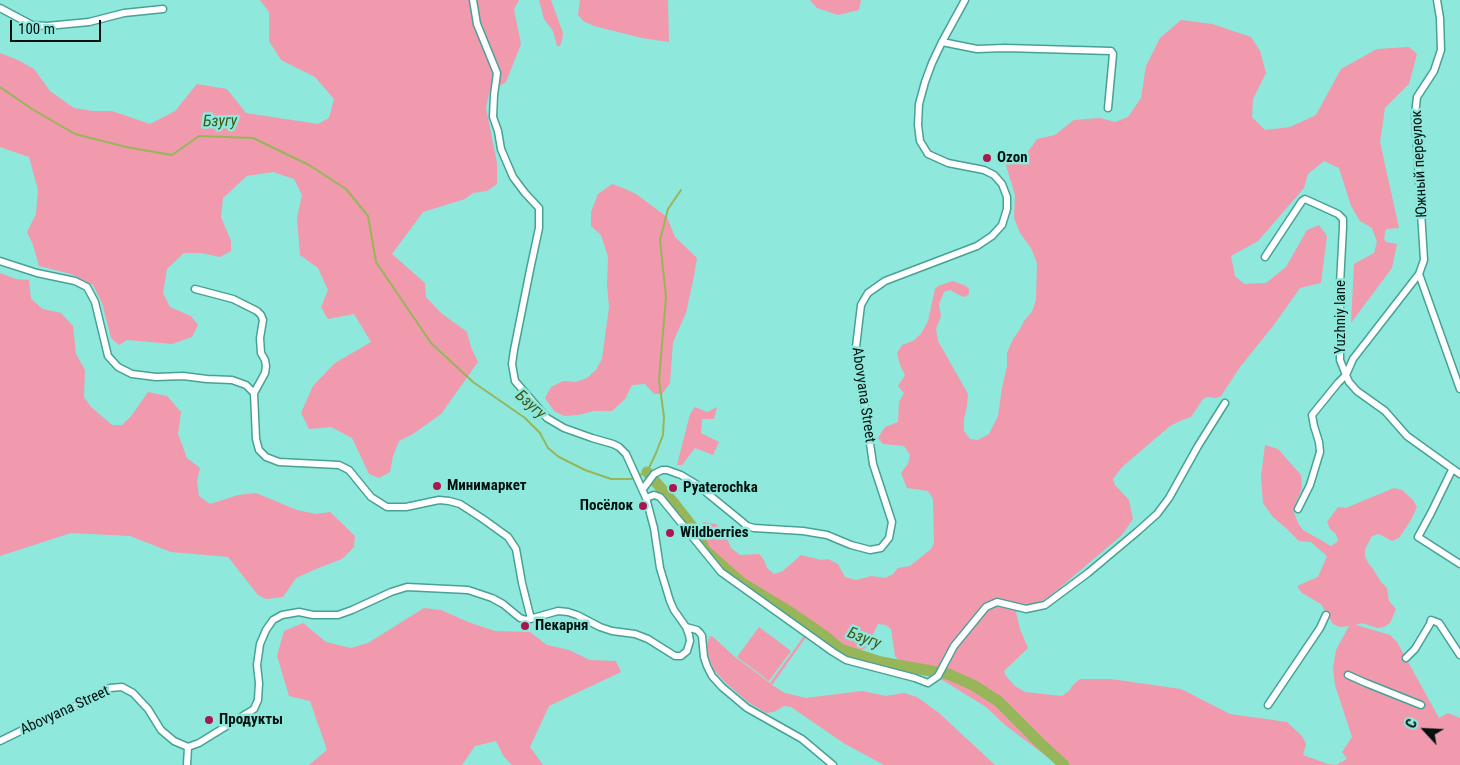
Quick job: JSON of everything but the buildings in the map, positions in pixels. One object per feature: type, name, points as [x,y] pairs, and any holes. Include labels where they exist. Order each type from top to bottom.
[{"type":"street","points":[[187,765],[188,747],[199,743],[254,709],[258,700],[257,665],[260,644],[273,620],[282,615],[299,612],[313,615],[338,615],[406,587],[468,590],[492,598],[520,618],[526,620],[558,611],[568,612],[606,629],[634,634],[648,639],[671,654],[678,656],[684,654],[689,647],[690,641],[686,627],[674,610],[660,568],[654,528],[646,498],[626,454],[613,444],[564,428],[547,418],[514,381],[512,364],[514,350],[540,228],[539,208],[513,177],[501,149],[493,116],[497,73],[477,24],[473,0]]},
{"type":"street","name":"Abovyana Street","points":[[643,489],[654,474],[662,470],[681,475],[696,484],[747,526],[827,535],[851,545],[870,550],[881,548],[889,538],[892,522],[873,464],[856,347],[861,305],[868,293],[885,281],[977,246],[992,236],[1002,224],[1007,210],[1007,197],[1002,184],[994,175],[984,170],[948,163],[928,154],[920,141],[918,125],[919,104],[930,69],[942,42],[965,0]]},
{"type":"street","name":"Южный переулок","points":[[1346,375],[1353,359],[1418,274],[1424,260],[1415,115],[1417,97],[1434,71],[1441,50],[1438,0]]},
{"type":"street","points":[[0,8],[32,26],[89,22],[124,13],[163,9]]},
{"type":"street","points":[[942,42],[977,50],[1005,48],[1111,51],[1113,54],[1108,108]]},
{"type":"street","name":"Yuzhniy lane","points":[[1265,257],[1305,199],[1341,216],[1343,227],[1340,284],[1340,360],[1346,375],[1338,382],[1312,415],[1320,452],[1310,485],[1298,510]]},
{"type":"street","points":[[0,261],[75,281],[87,287],[95,302],[108,356],[118,367],[132,374],[232,380],[246,385],[254,393]]},
{"type":"street","points":[[1418,274],[1460,389]]},
{"type":"street","points":[[195,289],[233,299],[261,314],[263,320],[260,329],[261,353],[266,366],[265,373],[254,393],[256,439],[260,450],[266,457],[280,462],[338,465],[349,470],[371,497],[387,507],[406,508],[438,500],[460,504],[508,537],[516,549],[531,619]]},
{"type":"street","points":[[1346,375],[1357,391],[1385,411],[1407,436],[1460,474]]},
{"type":"street","points":[[646,498],[654,495],[660,497],[721,572],[833,652],[846,660],[928,683],[938,676],[954,646],[986,607],[996,602],[1026,609],[1045,605],[1088,573],[1157,514],[1169,498],[1198,446],[1225,404]]},
{"type":"street","points":[[1452,470],[1418,537],[1460,564]]},
{"type":"street","points":[[1268,705],[1320,628],[1326,615]]},
{"type":"street","points":[[1406,658],[1415,649],[1430,624],[1430,620],[1439,623],[1460,655]]},
{"type":"street","points":[[686,627],[697,630],[702,636],[707,666],[712,676],[722,687],[747,708],[802,739],[826,762],[833,765]]},
{"type":"street","points":[[1348,675],[1421,705]]},
{"type":"street","name":"Abovyana Street","points":[[0,741],[66,711],[110,688],[122,687],[133,693],[148,709],[161,730],[174,741],[188,747]]},
{"type":"shaded area","points":[[260,0],[519,0],[514,9],[521,44],[506,82],[489,93],[486,108],[497,163],[497,184],[487,191],[473,193],[465,199],[423,212],[392,254],[425,283],[426,297],[441,313],[467,332],[478,362],[441,414],[413,434],[399,441],[393,456],[390,472],[379,478],[369,474],[352,438],[331,427],[309,429],[301,413],[313,386],[335,363],[371,342],[354,314],[328,319],[321,307],[328,290],[318,268],[300,255],[297,218],[302,195],[294,179],[273,172],[247,176],[223,198],[221,217],[231,241],[231,251],[220,257],[201,253],[184,253],[167,269],[163,293],[170,307],[191,316],[198,325],[192,337],[172,344],[127,340],[119,345],[111,338],[102,303],[93,285],[71,274],[39,266],[27,232],[36,214],[38,190],[29,157],[0,147],[0,53],[34,69],[50,91],[74,108],[112,111],[150,124],[175,111],[197,84],[227,89],[246,113],[318,124],[329,118],[334,99],[315,77],[281,60],[269,41],[269,12]]},
{"type":"shaded area","points":[[539,0],[551,0],[563,33],[560,46],[557,46],[553,31],[544,19]]},
{"type":"shaded area","points":[[580,0],[668,0],[669,42],[642,38],[594,26],[583,21],[578,15]]},
{"type":"shaded area","points":[[810,0],[861,0],[859,10],[838,15],[817,8]]},
{"type":"shaded area","points":[[1181,20],[1212,24],[1251,37],[1260,51],[1266,73],[1253,99],[1252,117],[1265,130],[1290,127],[1316,115],[1341,69],[1377,49],[1409,47],[1417,54],[1409,84],[1385,108],[1380,142],[1399,228],[1386,229],[1385,233],[1384,239],[1386,242],[1397,244],[1392,268],[1351,323],[1354,264],[1374,253],[1377,242],[1372,228],[1360,221],[1351,206],[1339,168],[1324,161],[1308,174],[1304,188],[1258,241],[1231,256],[1235,276],[1244,284],[1266,283],[1286,267],[1307,230],[1319,225],[1327,236],[1321,283],[1300,288],[1240,367],[1221,396],[1203,399],[1191,417],[1170,426],[1122,467],[1113,479],[1115,485],[1129,500],[1133,519],[1122,535],[1050,596],[1039,603],[1016,612],[1020,629],[1028,648],[1004,671],[1015,686],[1025,692],[1062,696],[1080,679],[1111,679],[1181,689],[1230,714],[1287,722],[1302,736],[1306,744],[1303,755],[1336,765],[1061,765],[1005,725],[986,707],[944,681],[902,664],[895,656],[891,629],[886,625],[878,624],[867,647],[858,652],[844,649],[811,630],[772,685],[785,693],[806,698],[862,691],[886,696],[904,693],[917,697],[939,713],[995,765],[884,765],[845,744],[791,707],[784,706],[774,712],[766,713],[748,702],[714,670],[707,647],[709,637],[712,636],[735,657],[770,683],[809,629],[726,574],[707,554],[696,536],[703,522],[716,524],[725,534],[731,548],[740,555],[759,554],[767,568],[774,574],[783,571],[801,555],[821,560],[828,559],[838,564],[845,577],[856,580],[872,576],[885,578],[893,574],[898,568],[910,566],[931,549],[934,543],[933,499],[928,491],[907,488],[901,473],[908,464],[910,455],[904,446],[883,444],[878,438],[885,427],[898,422],[899,402],[904,393],[898,386],[905,375],[897,353],[902,345],[913,341],[921,334],[928,321],[935,289],[938,286],[953,281],[966,286],[969,289],[969,294],[965,297],[950,290],[944,292],[939,304],[941,316],[936,329],[938,341],[968,394],[964,431],[970,439],[978,440],[989,434],[998,416],[1007,366],[1007,353],[1013,339],[1032,312],[1036,300],[1037,263],[1014,218],[1015,195],[1005,162],[1009,153],[1027,153],[1037,139],[1055,135],[1074,120],[1100,118],[1115,122],[1128,117],[1141,98],[1146,66],[1160,38]]},
{"type":"shaded area","points":[[612,184],[636,194],[667,217],[675,237],[697,258],[694,276],[686,313],[673,342],[670,383],[662,394],[654,394],[645,384],[632,385],[625,399],[612,411],[594,411],[564,416],[554,411],[545,398],[551,387],[563,381],[576,382],[587,378],[596,370],[602,359],[609,307],[607,285],[608,257],[601,235],[591,226],[591,212],[598,194]]},
{"type":"shaded area","points":[[0,273],[16,279],[29,280],[31,299],[43,309],[61,313],[73,326],[76,354],[85,370],[84,397],[91,407],[112,425],[122,425],[132,415],[148,392],[167,396],[181,412],[178,434],[187,458],[200,468],[197,481],[199,496],[210,504],[238,495],[256,493],[297,510],[316,514],[330,512],[355,536],[354,547],[342,559],[296,578],[283,597],[266,599],[258,595],[228,557],[171,552],[130,536],[71,533],[0,556]]},
{"type":"shaded area","points":[[695,407],[707,412],[717,407],[714,419],[702,419],[701,433],[719,442],[713,455],[695,448],[682,465],[677,465],[690,414]]},
{"type":"shaded area","points":[[1265,445],[1278,449],[1301,475],[1302,488],[1294,513],[1298,523],[1303,530],[1331,546],[1338,541],[1336,534],[1330,529],[1327,522],[1338,507],[1346,508],[1394,488],[1402,490],[1413,500],[1417,507],[1399,538],[1392,541],[1379,534],[1372,536],[1365,549],[1368,563],[1387,588],[1389,601],[1396,609],[1390,623],[1384,627],[1377,628],[1362,623],[1356,625],[1390,635],[1397,642],[1439,718],[1448,713],[1460,718],[1460,765],[1336,765],[1347,759],[1342,752],[1352,737],[1335,685],[1333,668],[1336,650],[1349,626],[1340,627],[1333,624],[1321,604],[1302,593],[1297,586],[1318,577],[1327,556],[1311,542],[1299,541],[1273,517],[1263,503],[1261,476]]},
{"type":"shaded area","points":[[424,608],[441,610],[495,631],[530,632],[547,645],[569,650],[590,660],[616,661],[621,672],[549,706],[530,747],[543,765],[512,765],[504,757],[496,741],[475,746],[462,765],[309,765],[327,750],[310,701],[289,696],[277,656],[284,631],[303,623],[326,642],[351,648],[368,643]]},
{"type":"shaded area","points":[[759,627],[791,651],[769,681],[737,657]]},
{"type":"waterway","name":"Бзугу","points":[[0,87],[32,109],[75,134],[126,147],[172,155],[199,136],[253,138],[309,165],[346,189],[368,216],[376,262],[431,343],[473,382],[525,418],[540,433],[548,448],[559,457],[585,470],[611,479],[631,479],[647,472],[663,435],[664,417],[659,380],[666,297],[660,240],[668,209],[681,190]]},
{"type":"waterway","name":"Бзугу","points":[[647,472],[694,529],[705,550],[742,583],[790,612],[825,636],[840,649],[881,662],[948,674],[973,685],[998,701],[1064,765]]},
{"type":"place","name":"Ozon","points":[[987,158]]},
{"type":"place","name":"Минимаркет","points":[[437,486]]},
{"type":"place","name":"Pyaterochka","points":[[673,488]]},
{"type":"place","name":"Посёлок","points":[[643,506]]},
{"type":"place","name":"Wildberries","points":[[670,533]]},
{"type":"place","name":"Пекарня","points":[[525,626]]},
{"type":"place","name":"Продукты","points":[[209,720]]}]
